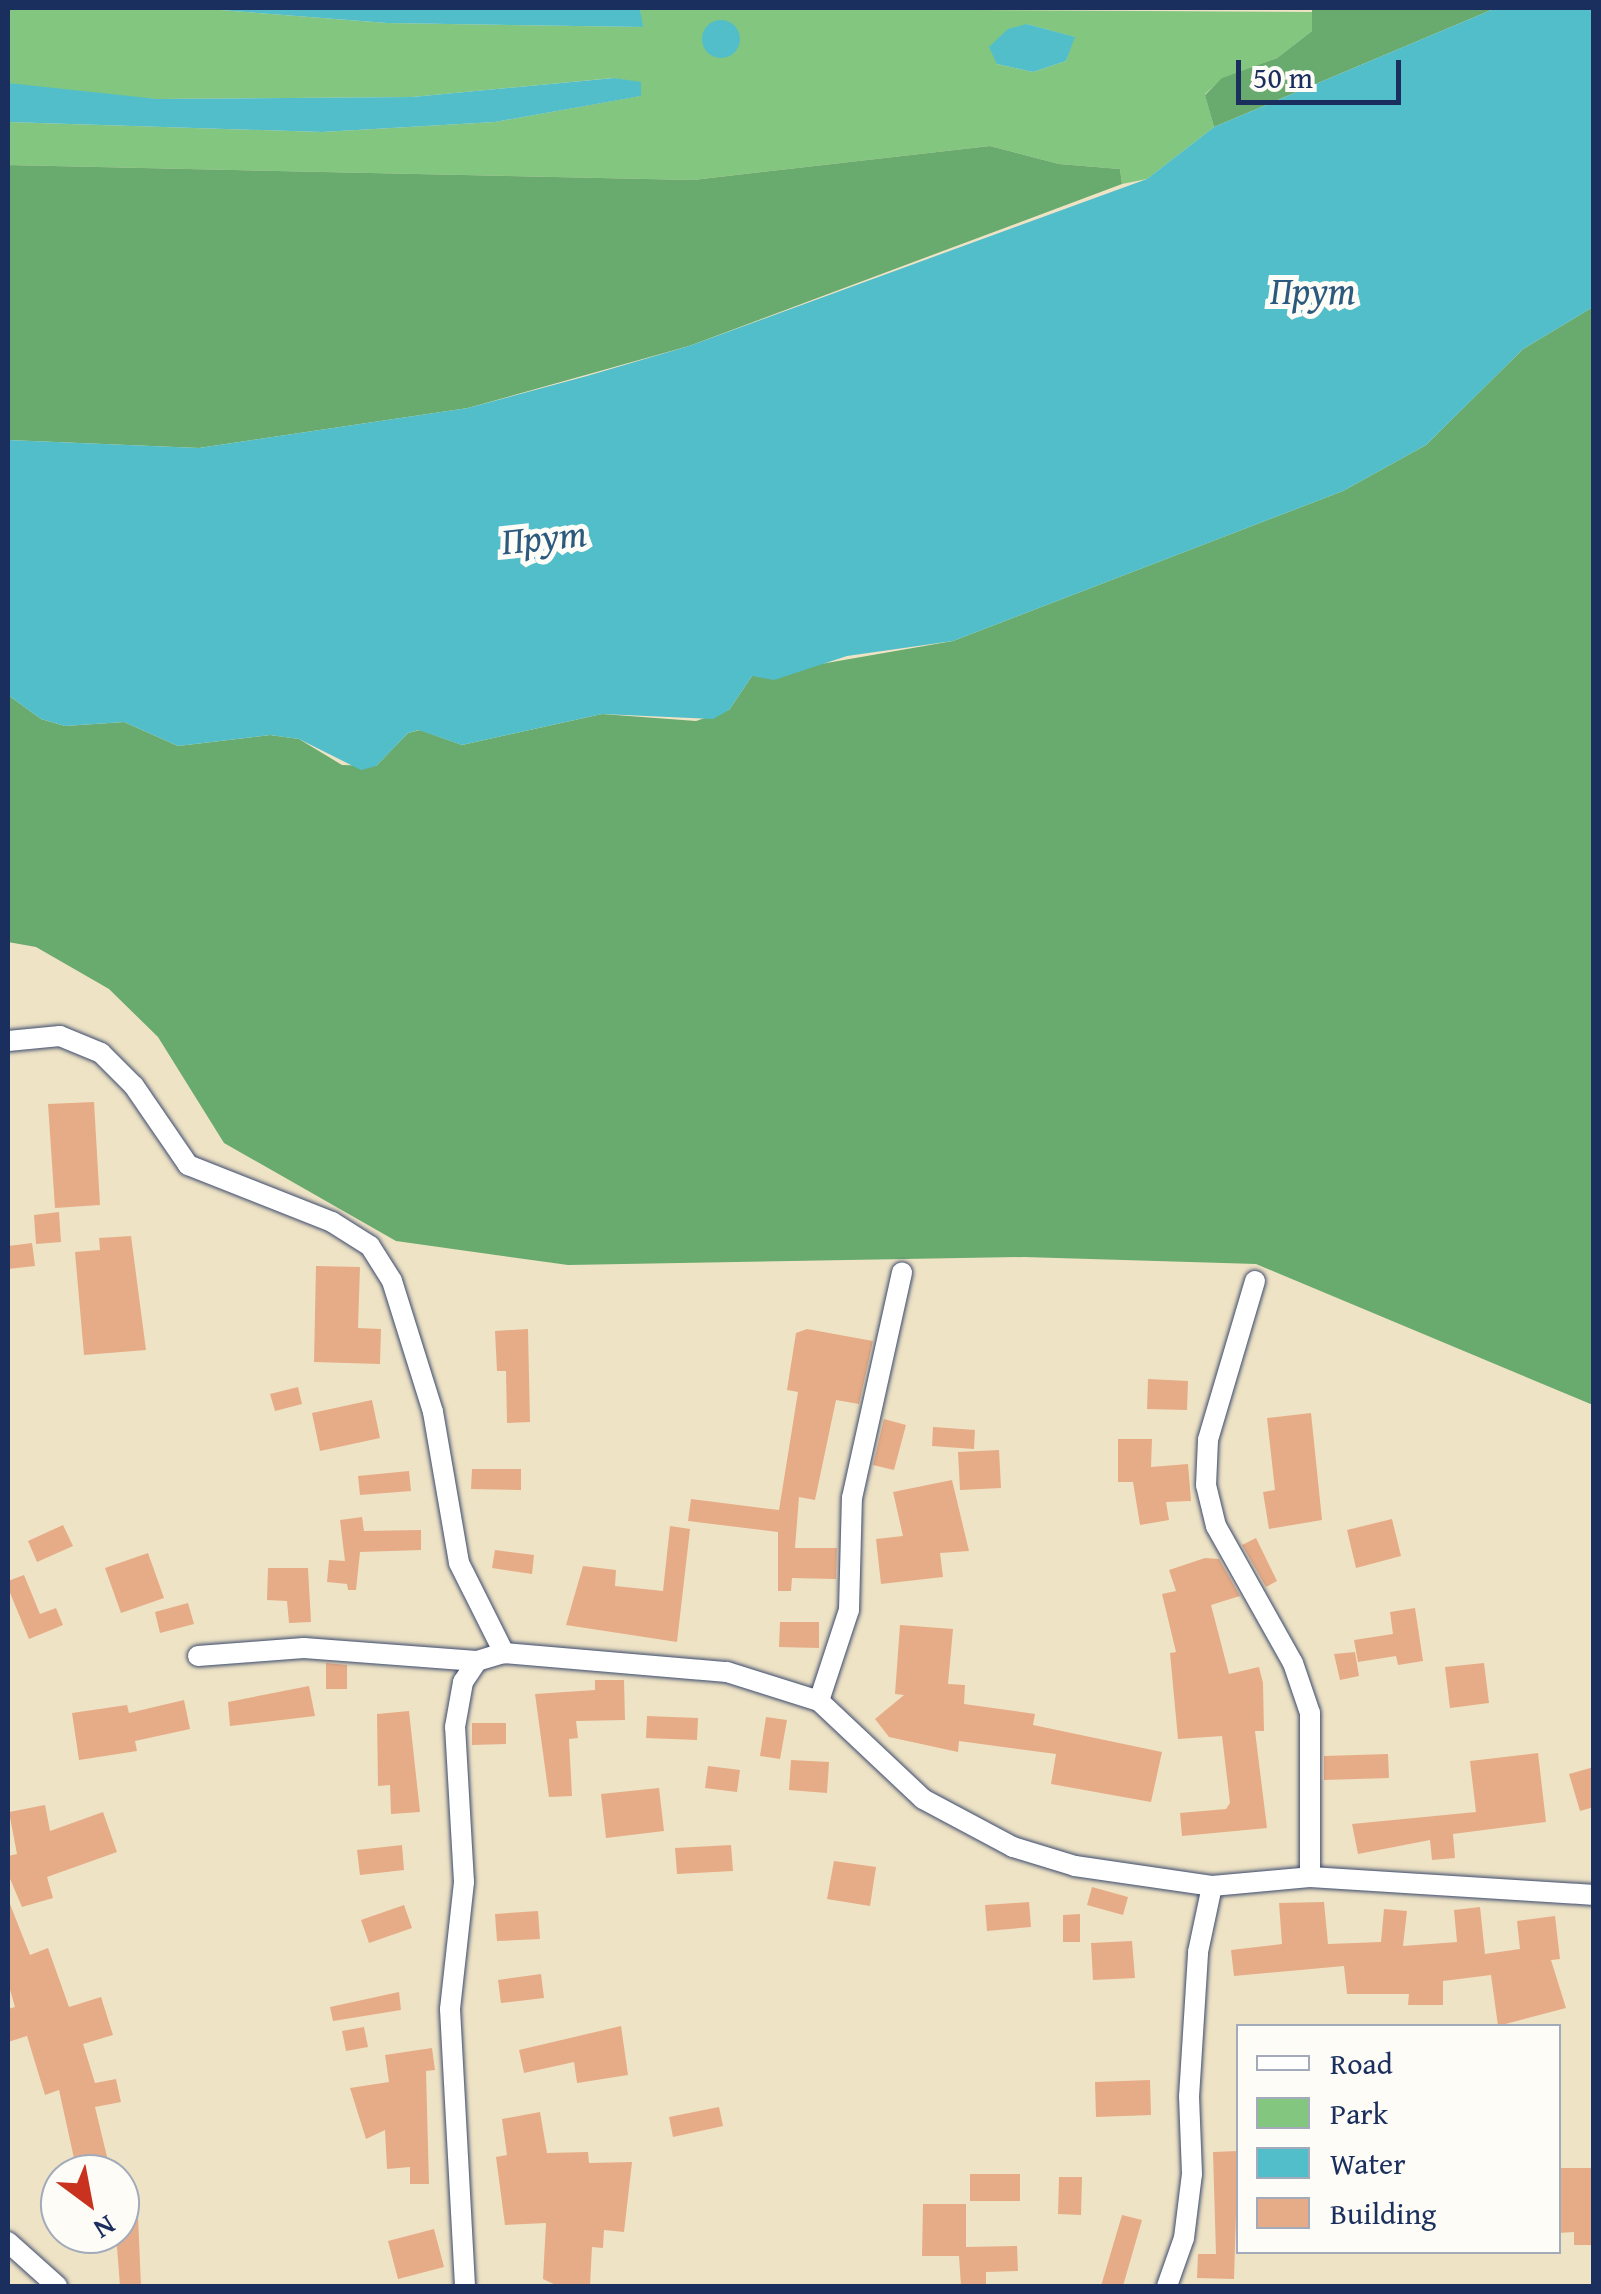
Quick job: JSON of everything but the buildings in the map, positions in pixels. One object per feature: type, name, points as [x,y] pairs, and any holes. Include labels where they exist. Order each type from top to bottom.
[{"type":"street","points":[[8,1041],[60,1036],[101,1053],[134,1086],[188,1165],[332,1222],[370,1246],[392,1282],[433,1412],[459,1563],[504,1653]]},
{"type":"street","points":[[819,1701],[849,1610],[852,1498],[902,1272]]},
{"type":"street","points":[[1255,1281],[1208,1440],[1206,1485],[1216,1526],[1293,1663],[1310,1713],[1310,1877]]},
{"type":"street","points":[[198,1656],[304,1648],[477,1661],[504,1653],[727,1672],[768,1680],[819,1701],[923,1800],[1013,1847],[1145,1880],[1212,1886],[1310,1877],[1594,1895]]},
{"type":"street","points":[[465,2286],[450,2008],[464,1882],[455,1727],[463,1682],[477,1661]]},
{"type":"street","points":[[1167,2286],[1184,2238],[1192,2174],[1188,2098],[1198,1952],[1212,1886]]},
{"type":"street","points":[[8,2242],[57,2286]]},
{"type":"green space","points":[[8,8],[194,8],[387,23],[642,27],[640,8],[1314,12],[1312,31],[1277,58],[1223,78],[1205,94],[1214,127],[1147,179],[1122,184],[1120,169],[1059,164],[990,146],[693,180],[8,165],[8,122],[322,132],[495,122],[640,96],[641,83],[613,78],[412,97],[157,99],[56,93],[8,83]],"holes":[[[1027,24],[1074,37],[1066,61],[1033,72],[997,64]]]},
{"type":"green space","points":[[1312,8],[1496,8],[1214,127],[1205,95],[1222,78],[1277,58],[1312,31]]},
{"type":"green space","points":[[990,146],[1059,164],[1120,169],[1122,184],[689,346],[468,408],[199,448],[8,440],[8,165],[693,180]]},
{"type":"green space","points":[[1593,307],[1593,1405],[1256,1264],[1024,1257],[568,1265],[396,1241],[224,1143],[158,1037],[109,989],[36,947],[8,942],[8,695],[41,719],[65,726],[124,722],[178,746],[270,735],[299,739],[342,765],[376,766],[408,733],[420,730],[462,745],[602,714],[696,721],[729,710],[752,676],[953,641],[1343,491],[1426,445],[1523,349]]},
{"type":"water","points":[[194,8],[640,8],[643,27],[387,23]]},
{"type":"water","name":"Прут","points":[[1496,8],[1593,8],[1593,307],[1523,349],[1426,445],[1343,491],[953,641],[847,656],[774,680],[752,676],[729,710],[713,719],[602,714],[462,745],[419,730],[408,733],[376,766],[361,770],[299,739],[270,735],[178,746],[124,722],[65,726],[41,719],[8,695],[8,440],[199,448],[468,408],[587,376],[689,346],[1147,179],[1214,127]]},
{"type":"water","points":[[721,20],[734,26],[740,39],[734,52],[721,58],[708,52],[702,39],[708,26]]},
{"type":"water","points":[[1027,24],[1075,37],[1066,61],[1033,72],[997,64],[989,47],[1008,29]]},
{"type":"water","points":[[614,78],[641,82],[641,96],[495,122],[322,132],[8,122],[8,83],[157,99],[412,97]]}]
